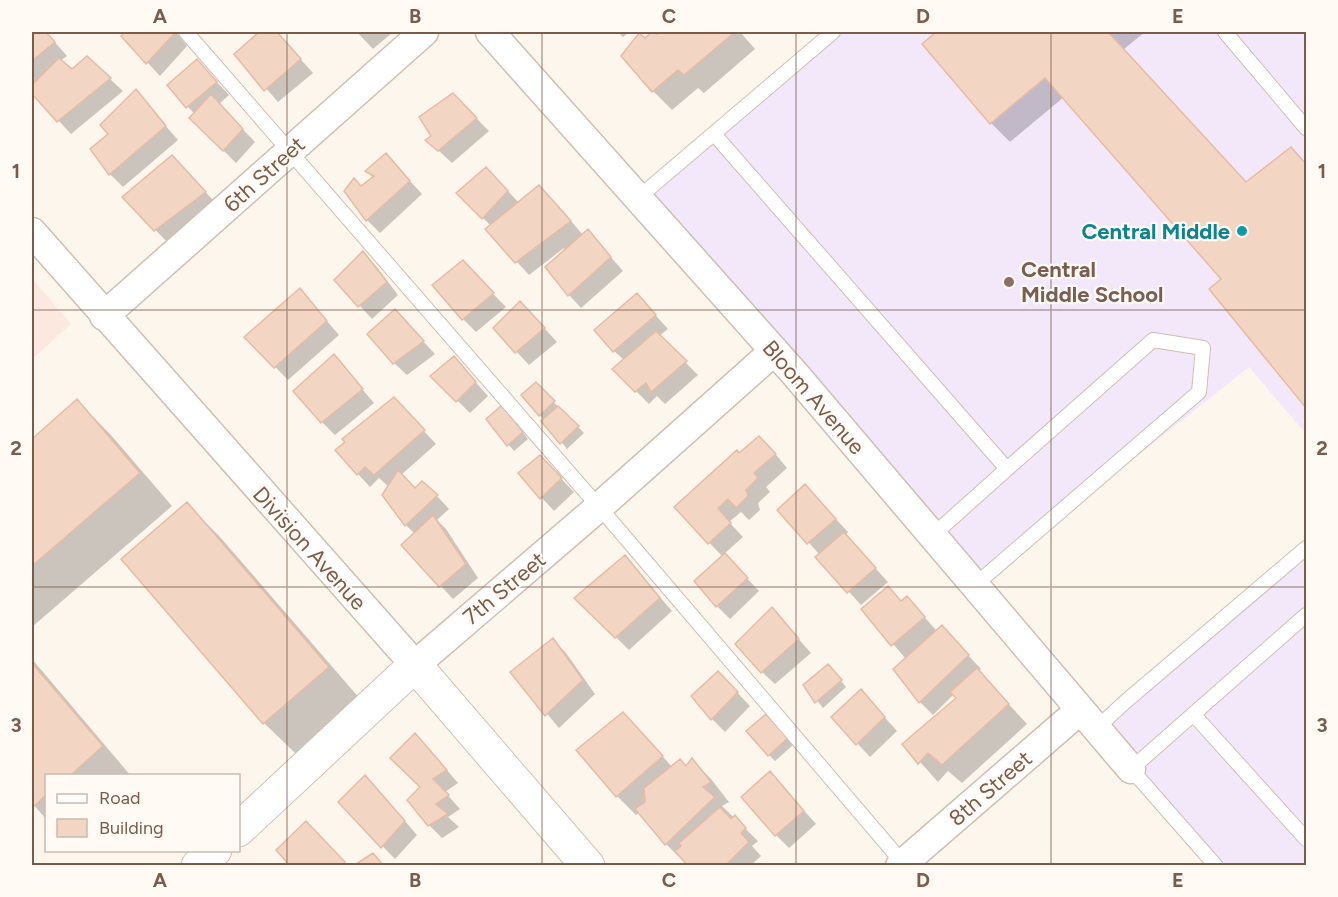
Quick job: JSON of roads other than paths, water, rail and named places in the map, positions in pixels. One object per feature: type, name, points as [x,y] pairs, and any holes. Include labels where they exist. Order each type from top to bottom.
[{"type":"street","name":"6th Street","points":[[104,316],[424,32]]},
{"type":"street","name":"Bloom Avenue","points":[[490,32],[774,351],[1131,769]]},
{"type":"street","name":"Division Avenue","points":[[32,232],[415,665],[588,866]]},
{"type":"street","name":"7th Street","points":[[240,828],[415,665],[599,507],[774,351]]},
{"type":"street","name":"8th Street","points":[[901,864],[1088,720]]},
{"type":"street","points":[[198,866],[213,852]]},
{"type":"lane","points":[[186,32],[599,507],[901,864]]},
{"type":"lane","points":[[638,198],[834,32]]},
{"type":"lane","points":[[1225,32],[1306,128]]},
{"type":"lane","points":[[714,134],[1007,470]]},
{"type":"lane","points":[[932,536],[1153,340],[1203,348],[1199,392],[974,586]]},
{"type":"lane","points":[[1088,720],[1125,702],[1306,548]]},
{"type":"lane","points":[[1216,866],[1131,769],[1306,615]]},
{"type":"lane","points":[[1194,715],[1306,839]]},
{"type":"place","name":"Central Middle","points":[[1242,231]]},
{"type":"place","name":"Central Middle School","points":[[1009,282]]}]
